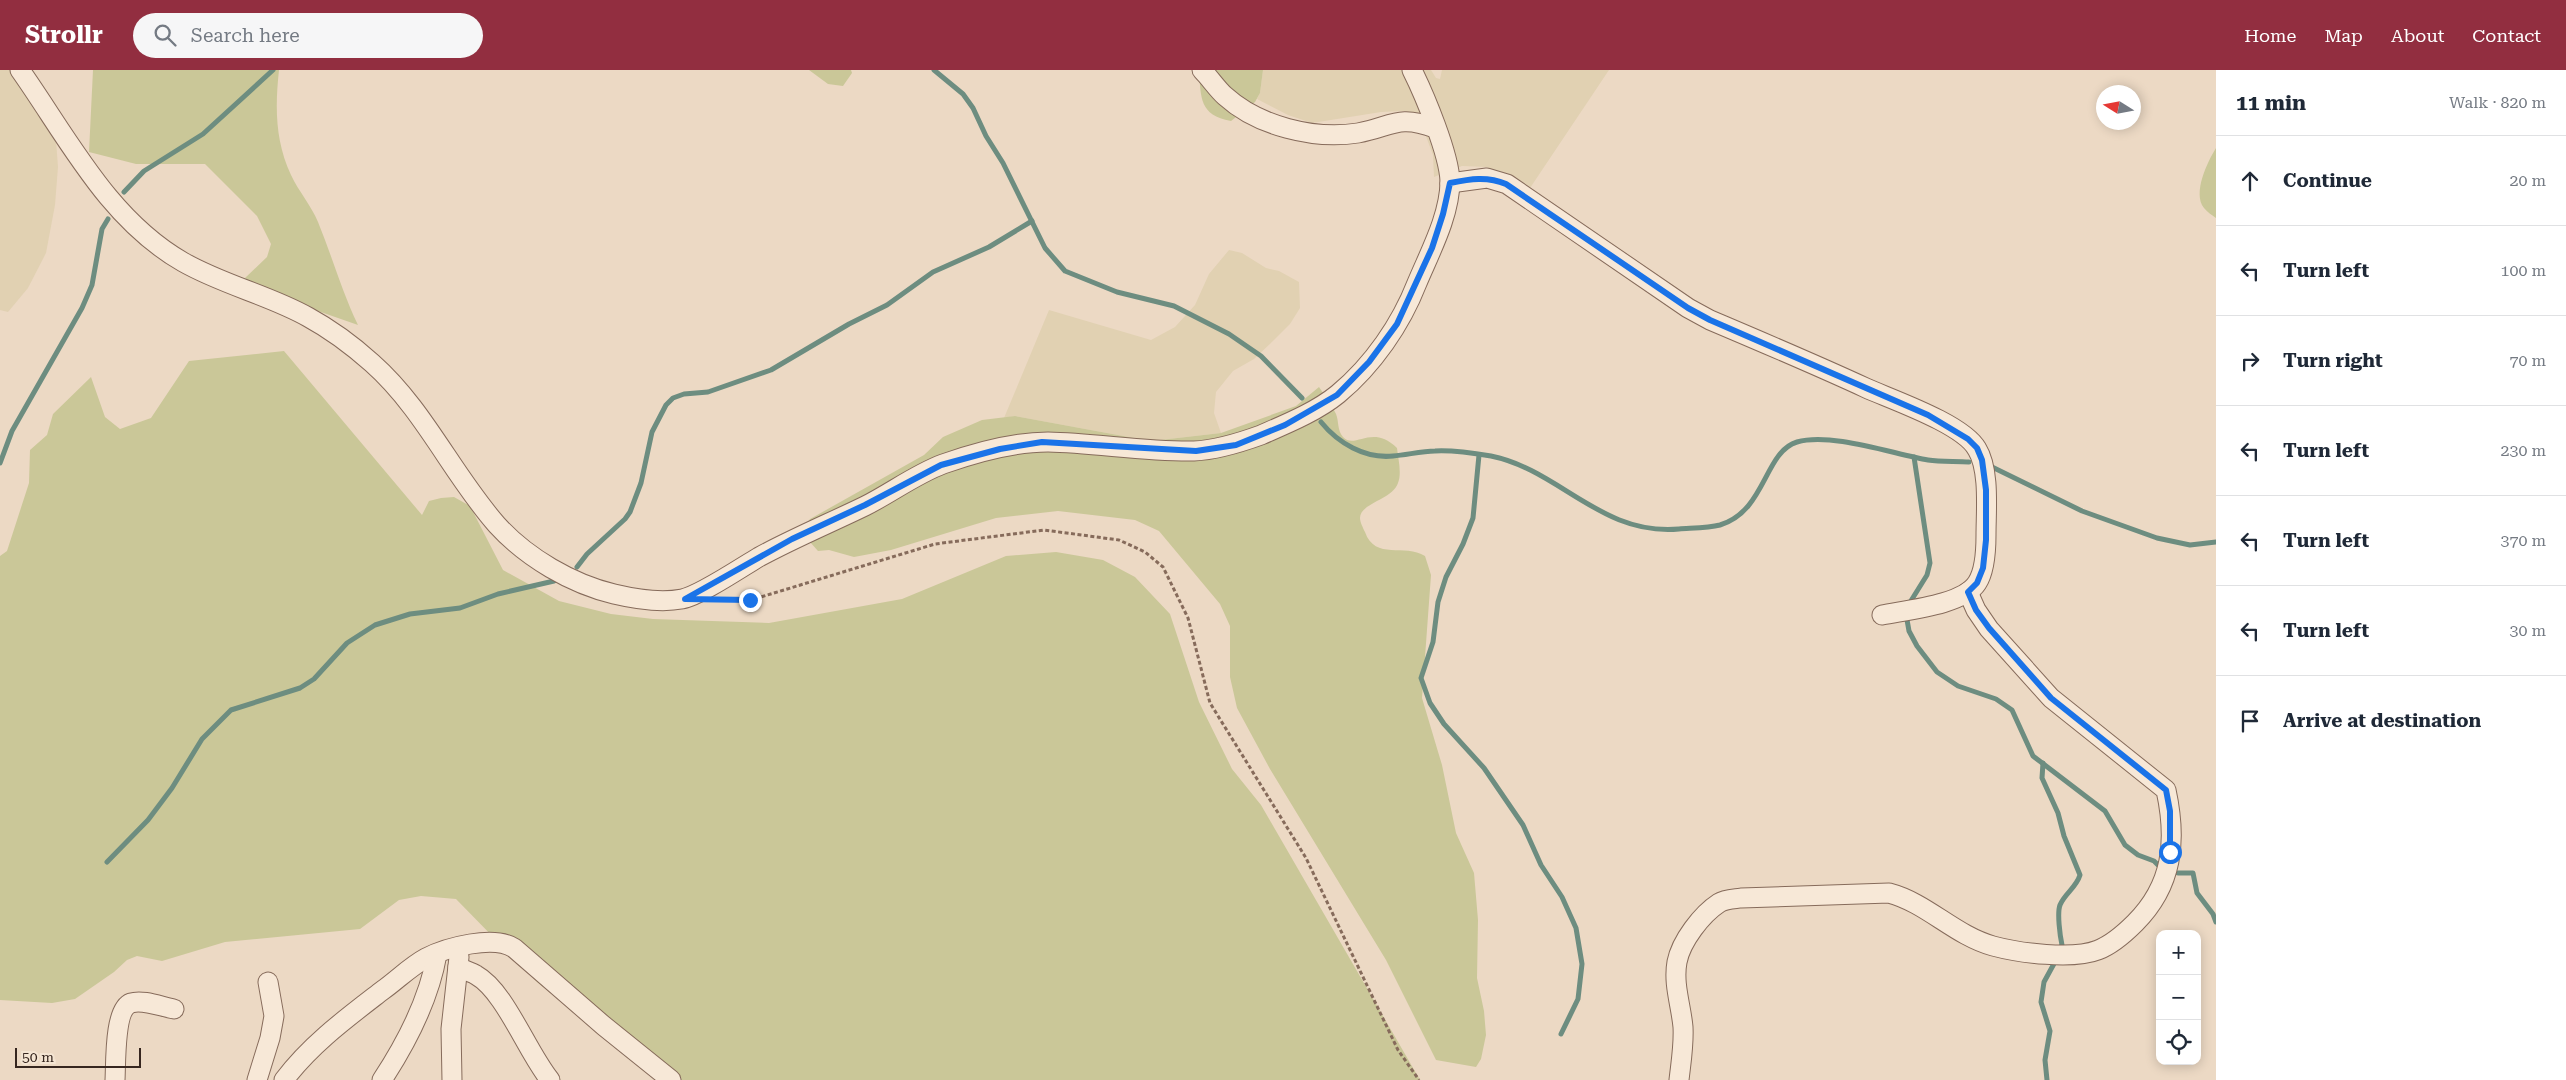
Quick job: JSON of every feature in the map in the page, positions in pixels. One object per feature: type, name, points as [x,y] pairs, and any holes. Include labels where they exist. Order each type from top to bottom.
[{"type":"street","points":[[20,70],[103,190],[130,221],[155,243],[182,262],[213,278],[293,310],[331,332],[372,363],[402,394],[499,528],[546,565],[577,582],[611,594],[644,600],[685,599],[792,539],[865,505],[941,465],[983,453],[1042,442],[1196,451],[1236,445],[1285,425],[1337,395],[1369,362],[1397,324],[1432,248],[1443,214],[1450,183],[1447,162],[1426,97],[1412,70]]},
{"type":"street","points":[[1202,70],[1225,96],[1258,118],[1285,128],[1314,133],[1349,133],[1407,120],[1435,128]]},
{"type":"street","points":[[1450,183],[1487,178],[1506,184],[1702,316],[1928,415],[1968,439],[1977,448],[1982,460],[1986,490],[1986,540],[1983,568],[1977,583],[1968,592],[1954,599],[1882,615]]},
{"type":"street","points":[[1679,1080],[1683,1051],[1683,1025],[1678,1000],[1678,961],[1684,946],[1705,915],[1721,902],[1741,898],[1889,893],[1906,898],[1967,937],[1994,946],[2023,952],[2078,954],[2098,950],[2125,932],[2151,907],[2158,894],[2170,852],[2170,811],[2166,790],[2051,698],[1989,628],[1976,610],[1968,592]]},
{"type":"street","points":[[284,1080],[329,1032],[418,964],[437,954],[486,942],[506,942],[671,1080]]},
{"type":"street","points":[[452,1080],[451,1029],[459,948]]},
{"type":"street","points":[[382,1080],[397,1058],[421,1010],[433,979],[437,954]]},
{"type":"street","points":[[458,967],[476,975],[491,986],[537,1064],[550,1080]]},
{"type":"street","points":[[257,1080],[270,1038],[274,1016],[268,982]]},
{"type":"street","points":[[115,1080],[119,1018],[125,1008],[132,1003],[142,1002],[174,1009]]},
{"type":"path","points":[[713,599],[750,600],[935,544],[1044,530],[1119,540],[1145,552],[1163,567],[1188,618],[1210,703],[1306,858],[1398,1050],[1419,1080]]},
{"type":"shaded area","points":[[0,70],[15,70],[55,127],[58,167],[55,205],[46,253],[28,288],[8,312],[0,310]]},
{"type":"shaded area","points":[[93,70],[279,70],[277,111],[279,137],[286,162],[294,181],[318,222],[358,325],[255,289],[245,278],[267,257],[271,244],[257,216],[205,164],[136,164],[89,152]]},
{"type":"shaded area","points":[[809,70],[851,70],[852,73],[843,86],[828,84]]},
{"type":"shaded area","points":[[1199,70],[1263,70],[1260,93],[1255,102],[1231,121],[1221,118],[1207,110],[1204,104],[1200,89]]},
{"type":"shaded area","points":[[1263,70],[1431,70],[1436,78],[1440,79],[1442,70],[1609,70],[1526,194],[1487,167],[1462,166],[1434,177],[1433,155],[1418,115],[1404,111],[1381,112],[1312,123],[1288,115],[1257,99],[1260,93]]},
{"type":"shaded area","points":[[2216,148],[2216,218],[2204,208],[2201,202],[2200,186],[2202,177]]},
{"type":"shaded area","points":[[1229,250],[1242,253],[1266,268],[1279,271],[1299,282],[1300,308],[1290,324],[1274,340],[1254,359],[1233,371],[1216,392],[1214,413],[1221,433],[1160,440],[1134,438],[1015,416],[1004,418],[1049,310],[1151,340],[1175,327],[1195,305],[1209,274]]},
{"type":"shaded area","points":[[284,351],[422,515],[429,501],[441,498],[454,497],[470,506],[503,570],[559,601],[611,614],[653,619],[769,623],[902,599],[1006,556],[1056,552],[1103,560],[1135,577],[1170,614],[1199,702],[1232,769],[1261,805],[1420,1080],[658,1080],[537,982],[456,899],[421,896],[399,900],[360,929],[225,942],[162,961],[137,956],[127,960],[114,972],[75,999],[52,1003],[0,1000],[0,556],[7,551],[29,483],[30,450],[47,435],[53,414],[91,377],[105,417],[120,429],[151,418],[189,361]]},
{"type":"shaded area","points":[[1319,387],[1336,414],[1343,437],[1353,441],[1372,437],[1380,438],[1397,448],[1400,470],[1395,489],[1365,509],[1361,513],[1360,521],[1370,541],[1376,546],[1383,549],[1417,552],[1425,556],[1431,575],[1422,698],[1442,765],[1456,833],[1474,873],[1478,920],[1477,978],[1484,1011],[1486,1035],[1481,1059],[1476,1067],[1436,1060],[1386,960],[1270,769],[1237,708],[1230,677],[1230,626],[1220,604],[1159,531],[1135,520],[1058,511],[996,518],[891,550],[854,557],[829,550],[818,551],[810,542],[806,525],[810,519],[924,455],[943,437],[982,420],[1015,416],[1134,438],[1160,440],[1221,433],[1296,406]]},
{"type":"waterway","points":[[124,192],[144,171],[203,134],[273,70]]},
{"type":"waterway","points":[[934,70],[963,94],[973,108],[986,136],[1003,163],[1045,248],[1065,271],[1117,292],[1174,306],[1229,334],[1261,356],[1302,398]]},
{"type":"waterway","points":[[0,463],[12,431],[82,308],[92,285],[102,229],[108,219]]},
{"type":"waterway","points":[[577,567],[587,554],[625,519],[630,512],[641,483],[652,432],[666,405],[673,398],[684,394],[708,392],[771,370],[849,324],[887,305],[933,272],[989,247],[1032,221]]},
{"type":"waterway","points":[[1321,422],[1335,437],[1344,443],[1372,455],[1393,456],[1430,451],[1456,451],[1491,456],[1516,463],[1539,474],[1603,513],[1626,523],[1651,528],[1710,527],[1720,525],[1735,518],[1747,508],[1778,457],[1786,448],[1797,442],[1827,440],[1862,445],[1928,460],[1969,462]]},
{"type":"waterway","points":[[1479,455],[1473,518],[1463,544],[1446,577],[1438,602],[1433,642],[1421,678],[1430,703],[1444,724],[1484,768],[1523,825],[1541,865],[1562,897],[1576,928],[1582,964],[1578,999],[1561,1034]]},
{"type":"waterway","points":[[1909,604],[1927,575],[1930,563],[1914,457]]},
{"type":"waterway","points":[[1990,466],[2082,511],[2157,538],[2190,545],[2216,542]]},
{"type":"waterway","points":[[107,862],[148,820],[172,788],[202,739],[231,710],[300,688],[314,679],[347,643],[375,625],[410,614],[460,608],[498,594],[554,581]]},
{"type":"waterway","points":[[1906,614],[1909,631],[1917,646],[1937,672],[1958,686],[1996,699],[2012,710],[2033,756],[2105,811],[2125,845],[2138,855],[2154,861],[2163,870]]},
{"type":"waterway","points":[[2043,763],[2042,778],[2058,813],[2064,836],[2080,875],[2060,905],[2059,919],[2062,945],[2058,950]]},
{"type":"waterway","points":[[2178,873],[2193,873],[2197,893],[2213,914],[2216,922]]},
{"type":"waterway","points":[[2047,1080],[2045,1060],[2050,1031],[2041,1002],[2044,982],[2056,960]]},
{"type":"route","points":[[750,600],[685,599],[792,539],[865,505],[941,465],[1000,449],[1042,442],[1196,451],[1236,445],[1285,425],[1337,395],[1369,362],[1397,324],[1432,248],[1443,214],[1450,183],[1473,178],[1487,178],[1506,184],[1688,308],[1710,320],[1792,354],[1928,415],[1955,429],[1968,439],[1977,448],[1982,460],[1986,490],[1986,540],[1983,568],[1977,583],[1968,592],[1976,610],[1989,628],[2051,698],[2166,790],[2170,811],[2170,852]]}]
